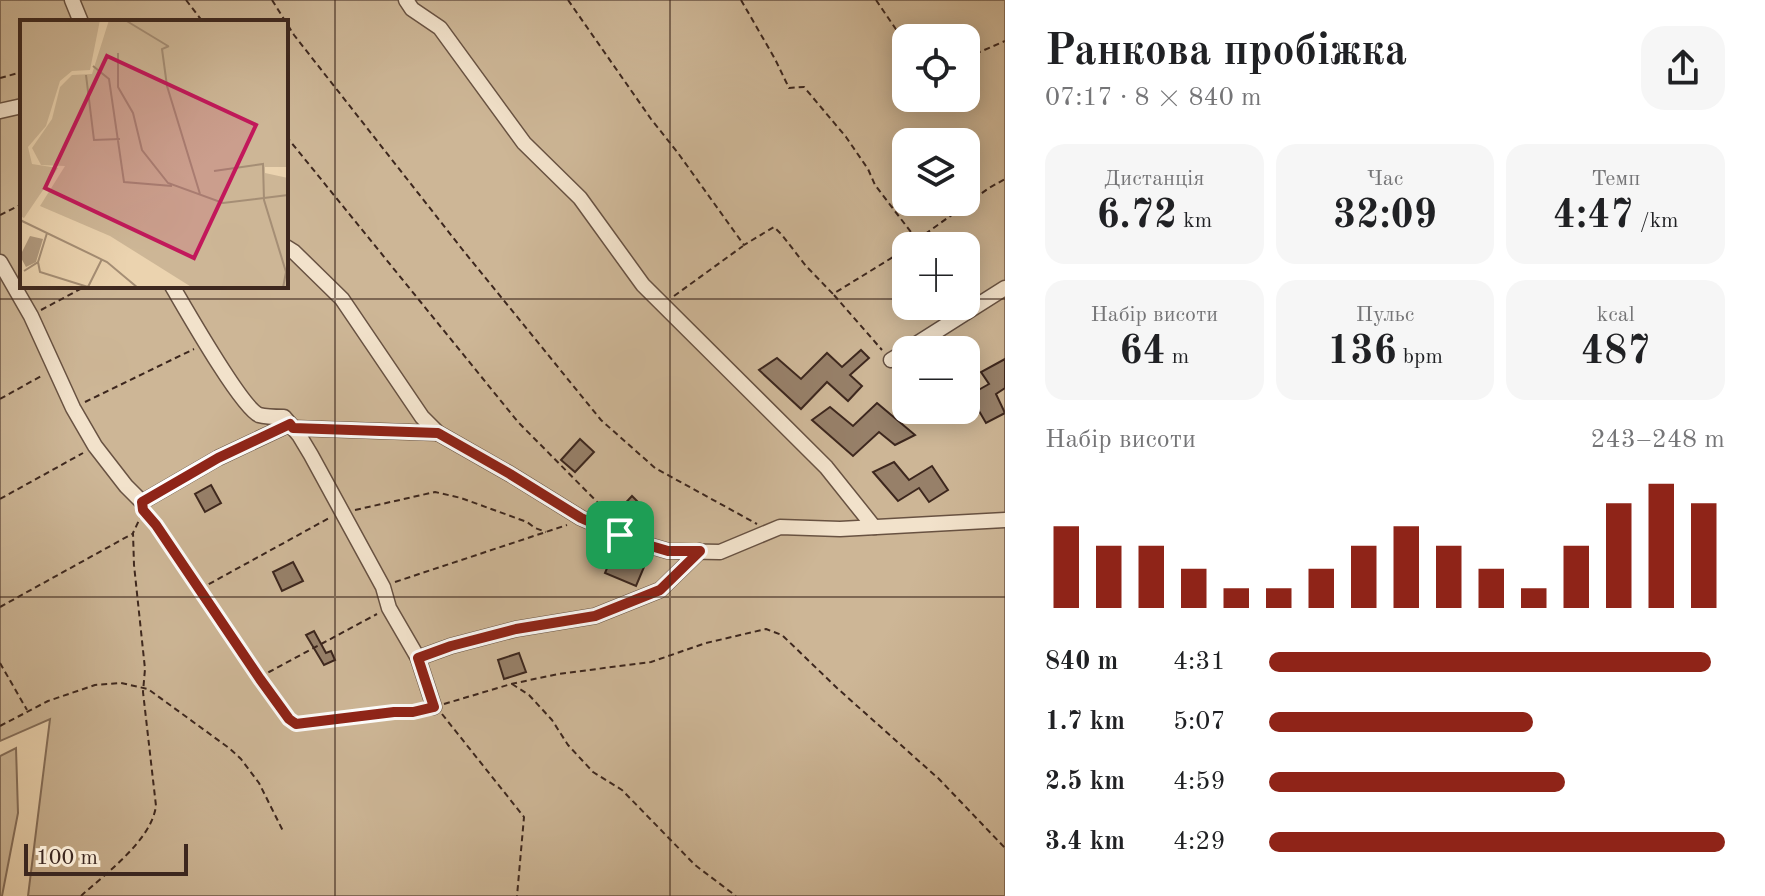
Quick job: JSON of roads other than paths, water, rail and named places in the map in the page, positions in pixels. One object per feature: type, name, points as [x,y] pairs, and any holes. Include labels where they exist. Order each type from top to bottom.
[{"type":"street","points":[[72,0],[80,20]]},
{"type":"street","points":[[406,0],[412,9],[440,28],[524,143],[580,198],[643,285],[826,467],[874,527]]},
{"type":"street","points":[[0,111],[20,106]]},
{"type":"street","points":[[288,248],[342,299],[422,417],[438,433],[581,518],[634,541],[668,551],[720,552],[780,527],[840,529],[1005,520]]},
{"type":"street","points":[[0,262],[31,316],[73,408],[95,446],[142,502],[218,458],[292,426],[438,433]]},
{"type":"street","points":[[173,288],[248,407],[260,415],[284,417],[311,455],[418,658],[434,707]]},
{"type":"street","points":[[928,336],[1005,288]]},
{"type":"street","points":[[418,658],[516,629],[595,616],[660,590],[700,551]]}]
